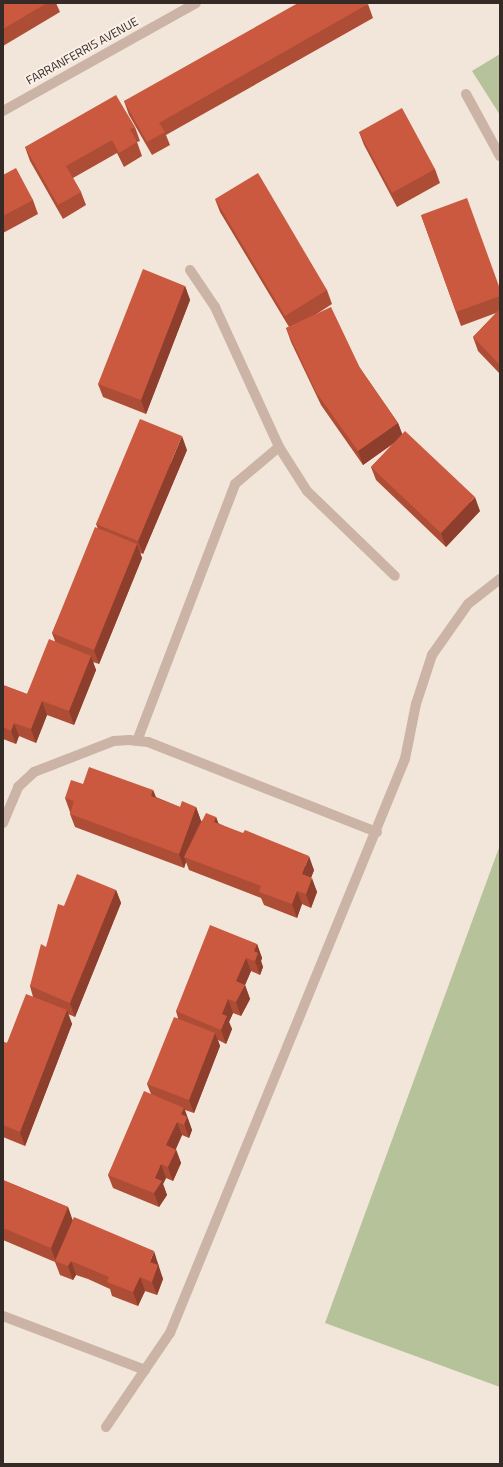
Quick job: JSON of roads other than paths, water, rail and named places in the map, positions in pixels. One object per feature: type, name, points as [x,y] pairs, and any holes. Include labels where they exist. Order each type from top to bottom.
[{"type":"street","name":"FARRANFERRIS AVENUE","points":[[3,110],[196,3]]},
{"type":"street","points":[[466,94],[500,156]]},
{"type":"street","points":[[190,270],[215,307],[279,447],[312,496],[395,576]]},
{"type":"street","points":[[138,741],[234,484],[279,447]]},
{"type":"street","points":[[106,1427],[170,1333],[377,832],[405,759],[416,704],[432,655],[468,604],[500,579]]},
{"type":"street","points":[[3,823],[18,787],[34,772],[114,741],[138,741],[148,742],[377,832]]},
{"type":"street","points":[[3,1316],[145,1370]]}]
